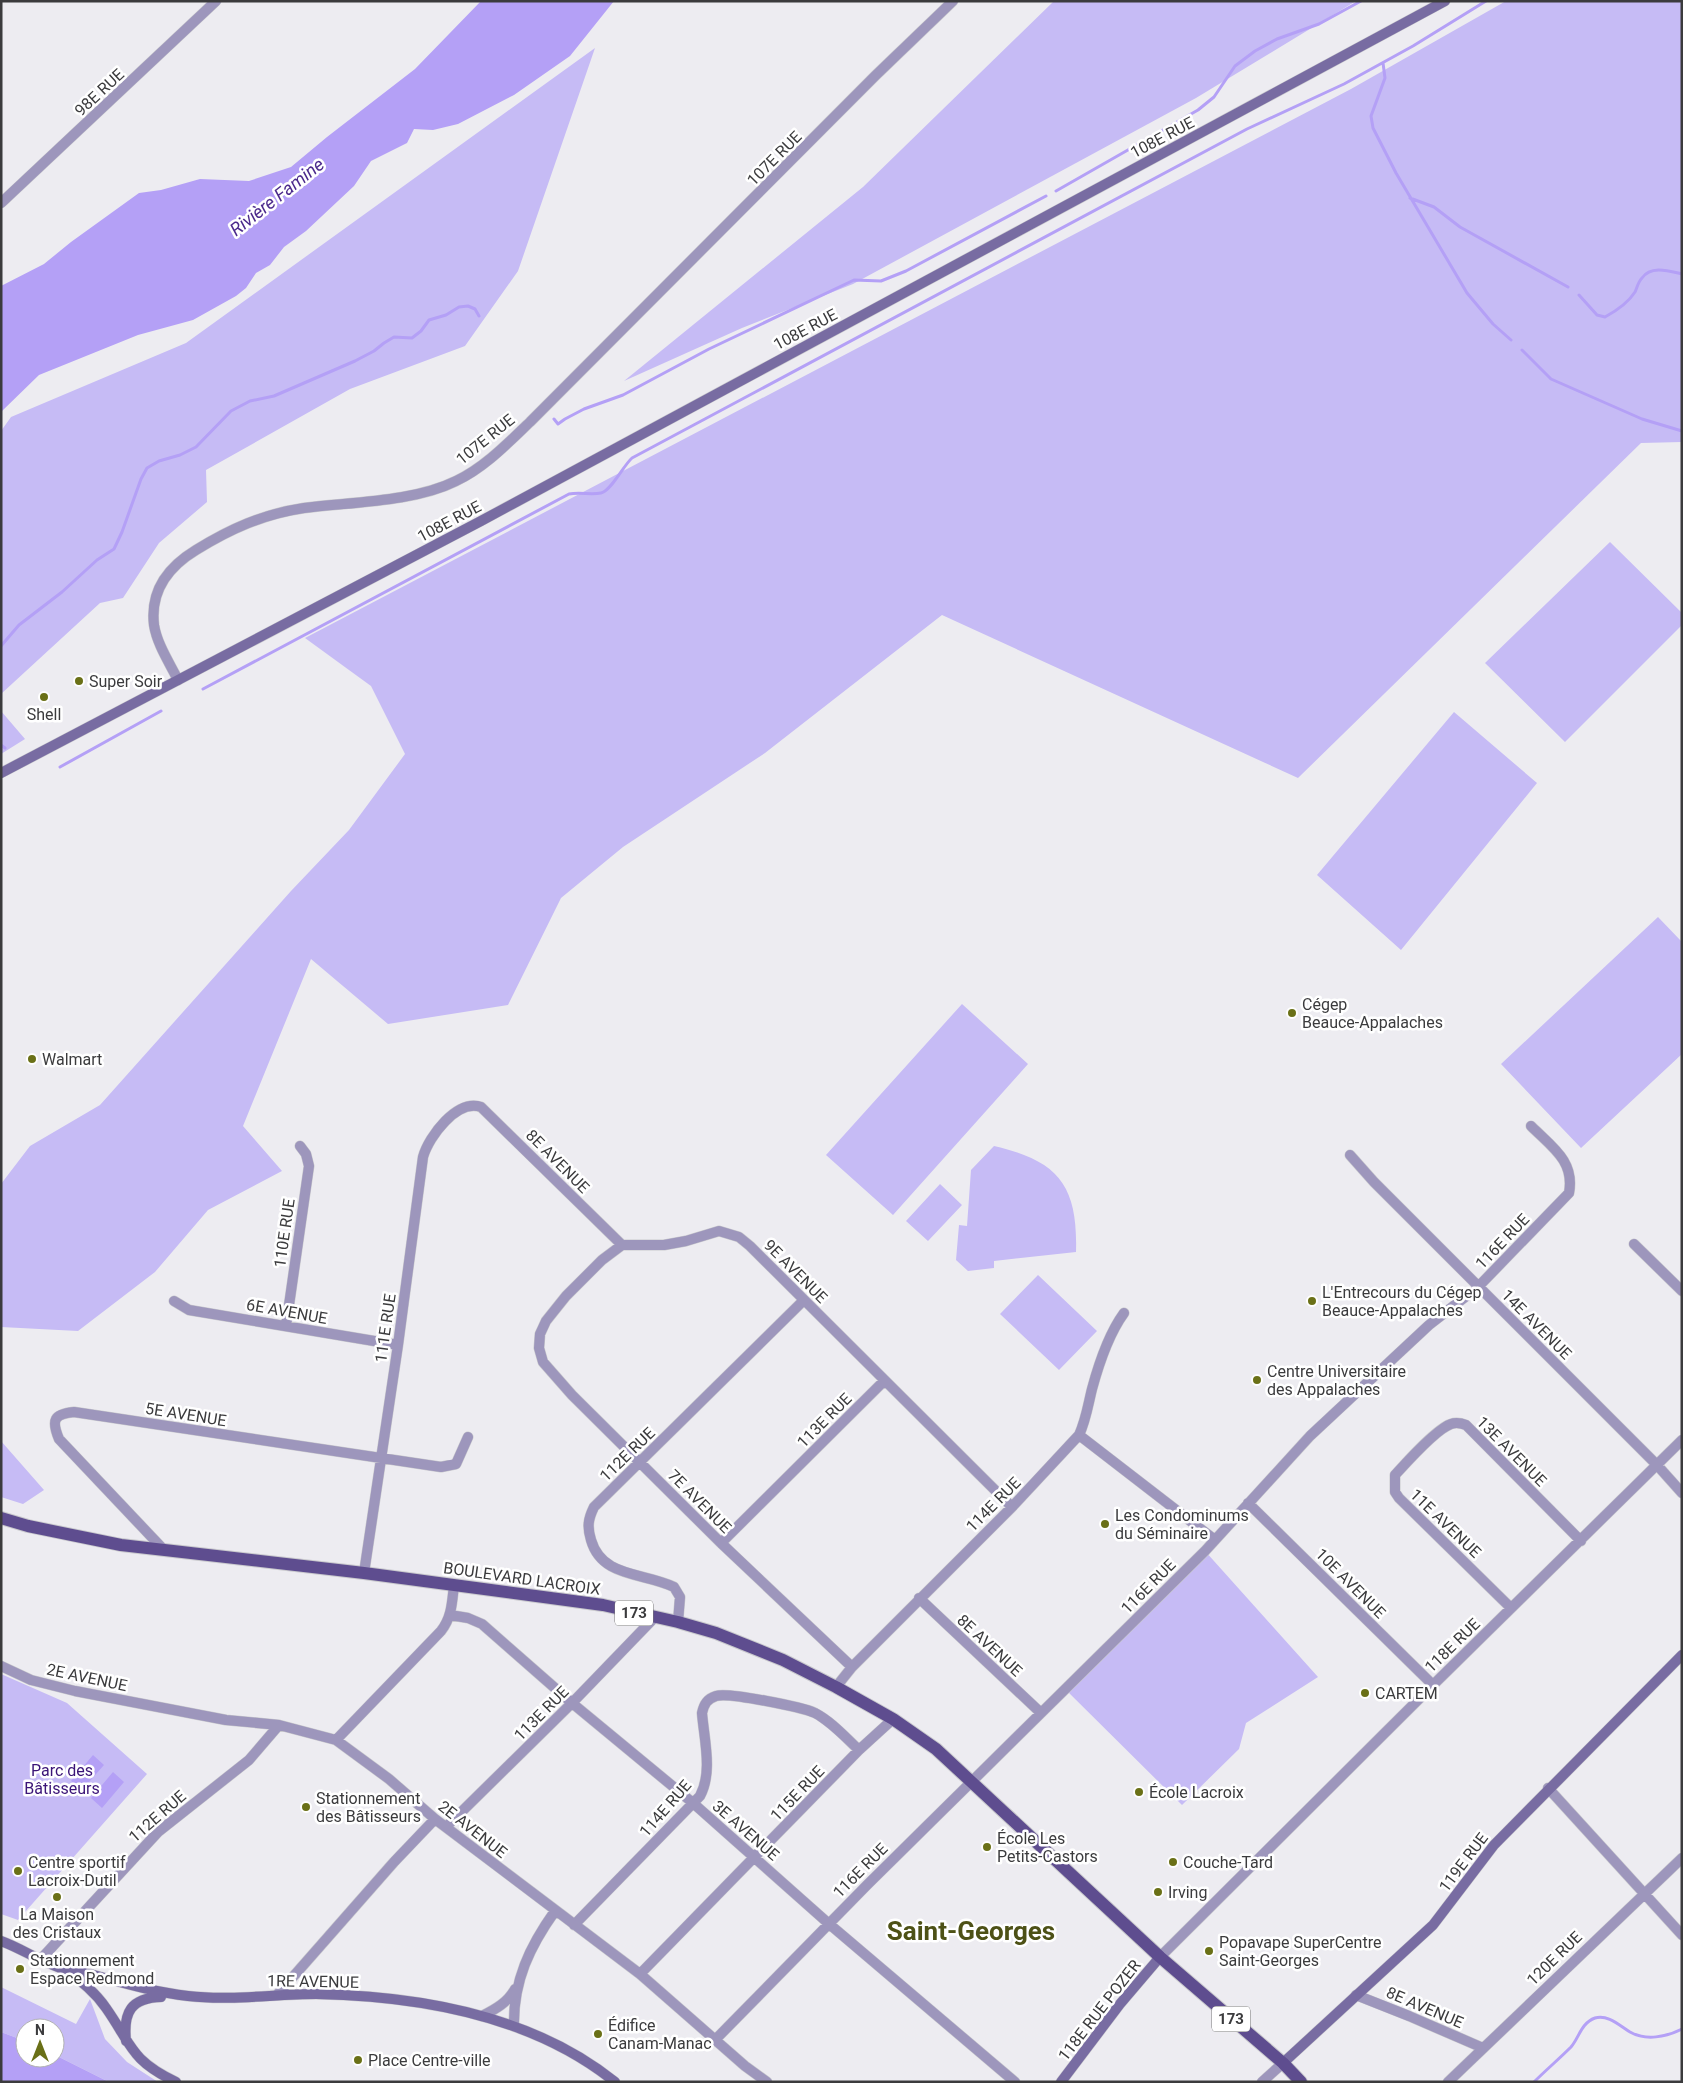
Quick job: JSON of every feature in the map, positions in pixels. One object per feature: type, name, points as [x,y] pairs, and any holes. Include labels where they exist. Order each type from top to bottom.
[{"type":"main road","name":"108E RUE","points":[[178,680],[487,518],[1445,1]]},
{"type":"main road","points":[[1,773],[178,680]]},
{"type":"main road","name":"BOULEVARD LACROIX","points":[[1,1518],[121,1545],[364,1573],[602,1605],[678,1622],[716,1633],[755,1649],[836,1687],[893,1719],[936,1749],[1160,1958],[1283,2063],[1301,2082]]},
{"type":"main road","name":"119E RUE","points":[[1283,2063],[1433,1925],[1494,1845],[1548,1788],[1682,1655]]},
{"type":"main road","name":"1RE AVENUE","points":[[1,1941],[66,1970],[80,1972],[144,1990],[190,1996],[224,1997],[277,1994],[346,1995],[429,2004],[482,2016],[514,2026],[584,2058],[615,2082]]},
{"type":"main road","name":"118E RUE POZER","points":[[1061,2082],[1120,2004],[1160,1958]]},
{"type":"main road","points":[[66,1970],[86,1985],[106,2008],[127,2044],[137,2057],[148,2067],[176,2082]]},
{"type":"main road","points":[[127,2044],[127,2018],[131,2007],[137,2001],[147,1997],[190,1996]]},
{"type":"street","name":"98E RUE","points":[[2,199],[216,1]]},
{"type":"street","name":"107E RUE","points":[[178,680],[158,639],[154,624],[154,600],[166,575],[186,556],[246,522],[303,508],[337,505],[429,490],[457,481],[483,463],[530,422],[953,1]]},
{"type":"street","name":"8E AVENUE","points":[[469,1106],[481,1107],[490,1114],[622,1245]]},
{"type":"street","name":"111E RUE","points":[[364,1573],[398,1345],[423,1156],[426,1146],[444,1122],[460,1109],[469,1106]]},
{"type":"street","name":"116E RUE","points":[[714,2040],[828,1923],[1215,1540],[1310,1436],[1429,1325],[1478,1287],[1569,1193],[1571,1180],[1567,1165],[1560,1155],[1531,1126]]},
{"type":"street","name":"110E RUE","points":[[286,1326],[309,1166],[306,1154],[300,1146]]},
{"type":"street","name":"14E AVENUE","points":[[1350,1155],[1374,1182],[1657,1465],[1682,1493]]},
{"type":"street","name":"9E AVENUE","points":[[622,1245],[664,1244],[686,1241],[719,1231],[739,1237],[1012,1507]]},
{"type":"street","points":[[1634,1244],[1682,1291]]},
{"type":"street","name":"7E AVENUE","points":[[622,1245],[602,1260],[566,1296],[546,1321],[540,1334],[540,1348],[544,1362],[572,1395],[640,1463],[852,1667]]},
{"type":"street","name":"112E RUE","points":[[678,1622],[680,1597],[674,1587],[611,1567],[598,1557],[588,1531],[589,1516],[594,1507],[804,1300]]},
{"type":"street","name":"6E AVENUE","points":[[174,1301],[189,1310],[398,1345]]},
{"type":"street","name":"114E RUE","points":[[836,1687],[852,1667],[1012,1507],[1079,1435],[1085,1421],[1092,1390],[1108,1340],[1124,1313]]},
{"type":"street","name":"113E RUE","points":[[721,1543],[884,1381]]},
{"type":"street","name":"5E AVENUE","points":[[164,1549],[59,1439],[54,1423],[56,1417],[62,1413],[74,1412],[381,1459],[448,1467],[456,1464],[468,1438]]},
{"type":"street","name":"13E AVENUE","points":[[1416,1452],[1448,1425],[1460,1423],[1466,1426],[1581,1541]]},
{"type":"street","points":[[1079,1435],[1215,1540]]},
{"type":"street","name":"118E RUE","points":[[1160,1958],[1682,1440]]},
{"type":"street","name":"11E AVENUE","points":[[1416,1452],[1395,1475],[1395,1492],[1398,1498],[1512,1608]]},
{"type":"street","name":"10E AVENUE","points":[[1248,1503],[1433,1685]]},
{"type":"street","points":[[336,1740],[442,1631],[450,1615],[454,1585]]},
{"type":"street","name":"8E AVENUE","points":[[919,1598],[1041,1713]]},
{"type":"street","name":"3E AVENUE","points":[[450,1615],[468,1618],[482,1624],[572,1703],[694,1804],[828,1923],[1015,2082]]},
{"type":"street","name":"113E RUE","points":[[446,1827],[572,1703],[654,1617]]},
{"type":"street","name":"2E AVENUE","points":[[1,1666],[31,1680],[75,1691],[226,1720],[280,1725],[336,1740],[389,1779],[435,1819],[640,1974],[714,2040],[767,2082]]},
{"type":"street","name":"114E RUE","points":[[574,1925],[694,1804],[704,1787],[707,1772],[702,1713],[706,1702],[726,1694],[812,1712],[834,1727],[859,1750]]},
{"type":"street","name":"115E RUE","points":[[640,1974],[859,1750],[893,1719]]},
{"type":"street","name":"112E RUE","points":[[41,1959],[158,1832],[249,1760],[280,1725]]},
{"type":"street","points":[[1548,1788],[1682,1935]]},
{"type":"street","points":[[277,1994],[394,1862],[435,1819]]},
{"type":"street","name":"120E RUE","points":[[1448,2082],[1682,1858]]},
{"type":"street","points":[[514,2026],[514,2013],[527,1957],[536,1938],[555,1911]]},
{"type":"street","points":[[482,2016],[497,2009],[510,1997],[520,1982]]},
{"type":"street","name":"8E AVENUE","points":[[1356,1995],[1483,2048]]},
{"type":"street","name":"119E RUE","points":[[1262,2082],[1283,2063]]},
{"type":"green space","points":[[1054,1],[1356,1],[1196,98],[853,284],[742,328],[624,381],[863,187]]},
{"type":"green space","points":[[1506,1],[1682,1],[1682,442],[1641,443],[1298,778],[942,615],[765,753],[623,847],[561,898],[508,1005],[388,1024],[311,959],[243,1126],[282,1171],[208,1210],[155,1272],[78,1331],[1,1327],[1,1184],[30,1146],[100,1105],[291,891],[349,830],[405,754],[371,686],[305,638],[1351,89]]},
{"type":"green space","points":[[595,48],[518,271],[465,346],[350,389],[206,470],[207,502],[159,543],[123,598],[100,603],[1,694],[1,431],[11,417],[186,343]]},
{"type":"green space","points":[[1610,542],[1682,613],[1682,625],[1565,742],[1485,663]]},
{"type":"green space","points":[[1,711],[25,739],[1,754]]},
{"type":"green space","points":[[1454,712],[1537,783],[1401,950],[1317,875]]},
{"type":"green space","points":[[1658,917],[1682,942],[1682,1054],[1581,1148],[1501,1064]]},
{"type":"green space","points":[[962,1004],[1028,1064],[893,1215],[826,1155]]},
{"type":"green space","points":[[994,1146],[1034,1159],[1049,1168],[1060,1180],[1068,1193],[1073,1209],[1076,1229],[1076,1252],[994,1261],[994,1268],[968,1271],[956,1260],[959,1225],[967,1226],[971,1170]]},
{"type":"green space","points":[[940,1184],[962,1205],[928,1241],[906,1221]]},
{"type":"green space","points":[[1038,1275],[1097,1331],[1059,1370],[1000,1314]]},
{"type":"green space","points":[[1,1441],[44,1490],[23,1504],[1,1497]]},
{"type":"green space","points":[[1205,1551],[1318,1677],[1246,1723],[1239,1749],[1182,1805],[1065,1689]]},
{"type":"green space","name":"Parc des Bâtisseurs","points":[[1,1674],[67,1703],[147,1774],[18,1920],[1,1914]]},
{"type":"green space","points":[[1,1987],[64,2018],[15,2018],[15,2037],[1,2032]]},
{"type":"green space","points":[[90,1999],[105,2039],[127,2062],[158,2082],[109,2082],[65,2060],[65,2019],[76,2024]]},
{"type":"water","name":"Rivière Famine","points":[[481,1],[614,1],[570,56],[514,95],[458,124],[433,130],[414,129],[407,143],[371,161],[354,186],[306,231],[284,247],[270,265],[256,273],[246,288],[236,296],[193,320],[138,335],[39,375],[1,412],[1,286],[44,264],[139,193],[161,190],[200,179],[249,181],[291,167],[415,69]]},
{"type":"water","points":[[93,1755],[104,1765],[82,1790],[71,1781]]},
{"type":"water","points":[[113,1772],[124,1782],[102,1808],[91,1798]]},
{"type":"water","points":[[1,2032],[15,2037],[15,2068],[65,2068],[65,2060],[109,2082],[1,2082]]},
{"type":"waterway","points":[[1056,191],[1198,110],[1214,97],[1235,66],[1255,51],[1277,39],[1319,24],[1361,1]]},
{"type":"waterway","points":[[203,689],[569,494],[597,494],[605,491],[632,458],[1247,129],[1344,84],[1413,46],[1486,1]]},
{"type":"waterway","points":[[1383,63],[1385,78],[1371,116],[1373,128],[1396,173],[1467,293],[1493,324],[1511,340]]},
{"type":"waterway","points":[[554,419],[558,424],[584,409],[623,395],[709,349],[854,280],[881,281],[906,271],[1046,196]]},
{"type":"waterway","points":[[1410,198],[1434,207],[1460,227],[1568,287]]},
{"type":"waterway","points":[[1579,295],[1597,315],[1605,317],[1629,300],[1641,280],[1650,271],[1660,270],[1682,274]]},
{"type":"waterway","points":[[1,646],[19,625],[62,592],[97,560],[114,549],[147,468],[159,461],[180,455],[196,447],[231,411],[250,401],[274,396],[355,361],[394,337],[412,338],[421,331],[429,320],[446,315],[459,307],[468,306],[475,309],[479,316]]},
{"type":"waterway","points":[[1522,350],[1551,379],[1642,419],[1682,431]]},
{"type":"waterway","points":[[60,767],[161,711]]},
{"type":"waterway","points":[[1,745],[5,748]]},
{"type":"waterway","points":[[1534,2082],[1571,2047],[1586,2023],[1595,2018],[1609,2019],[1636,2035],[1649,2037],[1663,2036],[1682,2029]]},
{"type":"place","name":"Super Soir","points":[[79,681]]},
{"type":"place","name":"Shell","points":[[44,697]]},
{"type":"place","name":"Cégep Beauce-Appalaches","points":[[1292,1013]]},
{"type":"place","name":"Walmart","points":[[32,1059]]},
{"type":"place","name":"L'Entrecours du Cégep Beauce-Appalaches","points":[[1312,1301]]},
{"type":"place","name":"Centre Universitaire des Appalaches","points":[[1257,1380]]},
{"type":"place","name":"Les Condominums du Séminaire","points":[[1105,1524]]},
{"type":"place","name":"CARTEM","points":[[1365,1693]]},
{"type":"place","name":"École Lacroix","points":[[1139,1792]]},
{"type":"place","name":"Stationnement des Bâtisseurs","points":[[306,1807]]},
{"type":"place","name":"École Les Petits-Castors","points":[[987,1847]]},
{"type":"place","name":"Couche-Tard","points":[[1173,1862]]},
{"type":"place","name":"Centre sportif Lacroix-Dutil","points":[[18,1871]]},
{"type":"place","name":"Irving","points":[[1158,1892]]},
{"type":"place","name":"La Maison des Cristaux","points":[[57,1897]]},
{"type":"place","name":"Popavape SuperCentre Saint-Georges","points":[[1209,1951]]},
{"type":"place","name":"Stationnement Espace Redmond","points":[[20,1969]]},
{"type":"place","name":"Édifice Canam-Manac","points":[[598,2034]]},
{"type":"place","name":"Place Centre-ville","points":[[358,2060]]},
{"type":"district","name":"Saint-Georges","points":[[971,1931]]}]
